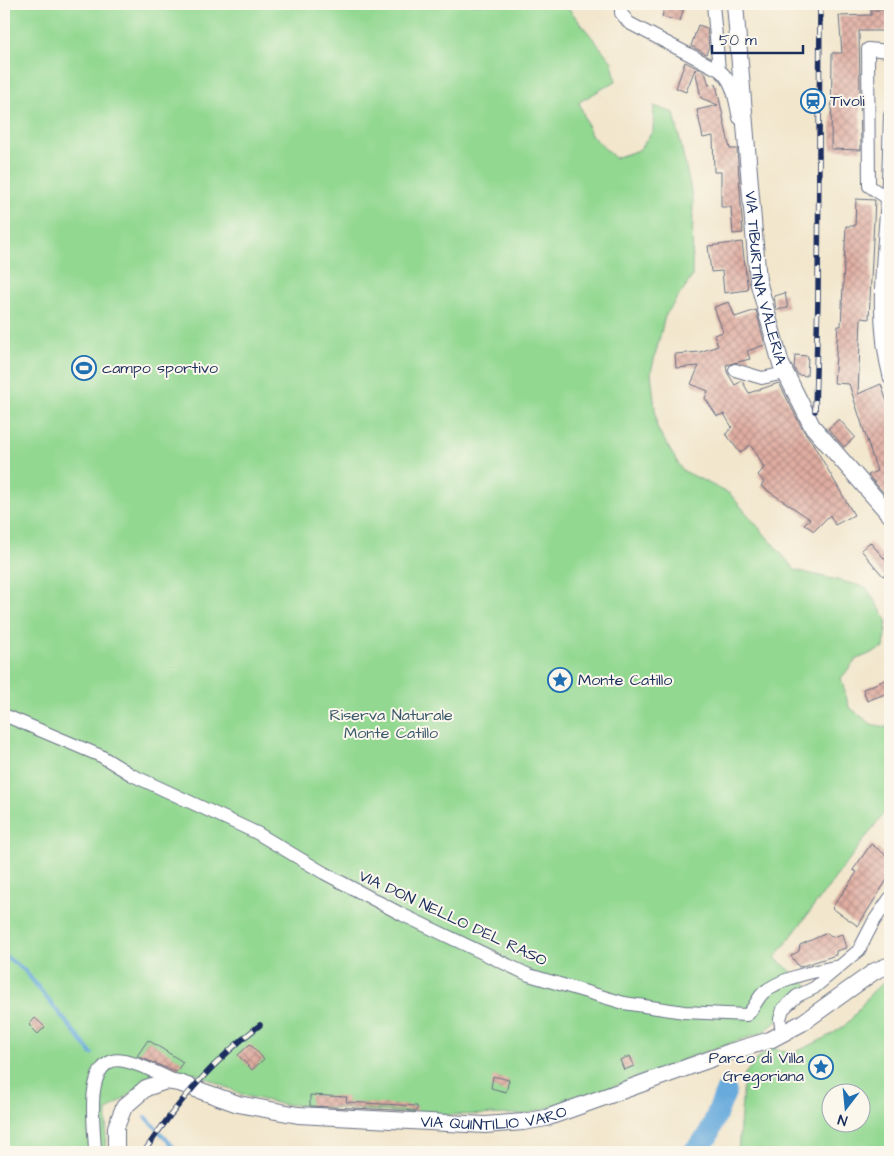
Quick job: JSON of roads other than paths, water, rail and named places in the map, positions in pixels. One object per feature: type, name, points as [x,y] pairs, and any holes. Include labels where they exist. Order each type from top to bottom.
[{"type":"main road","name":"VIA TIBURTINA VALERIA","points":[[735,4],[745,147],[758,281],[786,373],[812,426],[890,516]]},
{"type":"main road","name":"VIA QUINTILIO VARO","points":[[116,1152],[116,1127],[121,1111],[127,1103],[153,1084],[166,1081],[179,1083],[230,1102],[283,1114],[473,1125],[532,1121],[567,1111],[730,1052],[770,1040],[802,1023],[875,971],[890,965]]},
{"type":"street","points":[[621,4],[623,18],[632,25],[719,70],[727,77],[732,86],[745,147]]},
{"type":"street","points":[[713,4],[719,70]]},
{"type":"street","points":[[887,198],[869,186],[868,49],[890,50]]},
{"type":"street","points":[[890,115],[887,198],[879,315],[890,379]]},
{"type":"street","points":[[735,370],[762,378],[786,373]]},
{"type":"street","name":"VIA DON NELLO DEL RASO","points":[[4,714],[101,756],[132,775],[257,833],[324,873],[470,947],[529,975],[586,993],[624,1003],[684,1012],[747,1015],[761,995],[771,988],[806,974],[840,966]]},
{"type":"street","points":[[782,1034],[780,1019],[783,1009],[797,996],[814,988],[859,950],[874,921],[890,898]]},
{"type":"street","points":[[95,1152],[93,1103],[95,1078],[112,1061],[120,1061],[146,1068],[179,1083]]},
{"type":"water","points":[[708,1136],[707,1152],[682,1152],[686,1145]]},
{"type":"waterway","points":[[4,955],[25,971],[92,1054]]},
{"type":"waterway","points":[[693,1152],[708,1136],[726,1091]]},
{"type":"waterway","points":[[146,1117],[178,1152]]},
{"type":"railway","points":[[815,411],[818,297],[820,4]]},
{"type":"railway","points":[[144,1152],[169,1117],[197,1084],[227,1053],[260,1025]]},
{"type":"place","name":"Tivoli","points":[[813,101]]},
{"type":"place","name":"campo sportivo","points":[[84,368]]},
{"type":"place","name":"Monte Catillo","points":[[560,680]]},
{"type":"place","name":"Parco di Villa Gregoriana","points":[[821,1067]]},
{"type":"park label","name":"Riserva Naturale Monte Catillo","points":[[391,724]]}]
